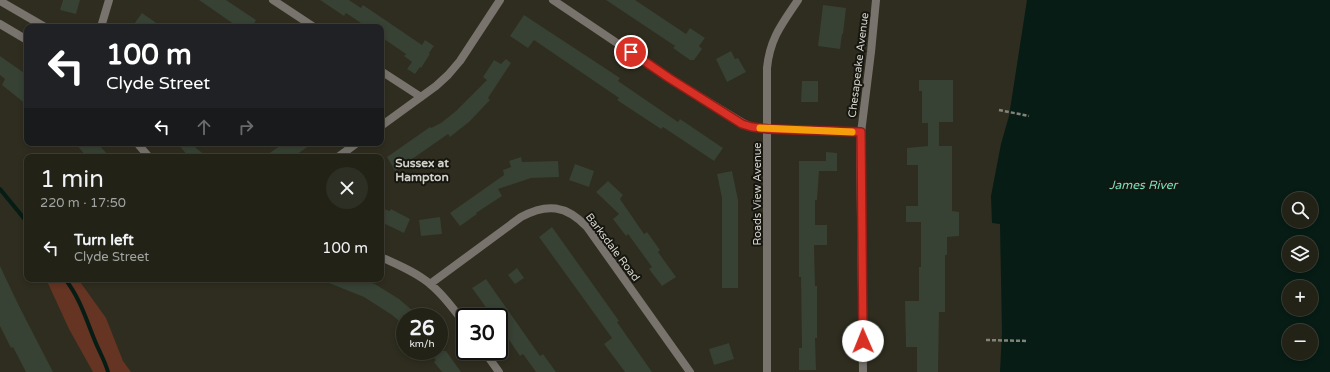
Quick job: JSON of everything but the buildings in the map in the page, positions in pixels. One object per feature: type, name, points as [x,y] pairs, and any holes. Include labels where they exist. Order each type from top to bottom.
[{"type":"street","points":[[102,24],[109,0]]},
{"type":"street","points":[[273,0],[309,24]]},
{"type":"street","points":[[384,124],[448,75],[460,61],[500,0]]},
{"type":"street","points":[[553,0],[669,78],[736,120],[752,127],[768,129],[861,132]]},
{"type":"street","name":"Roads View Avenue","points":[[768,372],[768,55],[777,31],[798,0]]},
{"type":"street","name":"Chesapeake Avenue","points":[[863,372],[861,132],[872,52],[876,0]]},
{"type":"street","points":[[0,1],[40,24]]},
{"type":"street","points":[[0,24],[24,38]]},
{"type":"street","points":[[384,73],[421,97]]},
{"type":"street","points":[[140,146],[146,154]]},
{"type":"street","points":[[342,154],[353,146]]},
{"type":"street","name":"Barksdale Road","points":[[430,284],[532,211],[544,208],[564,210],[573,214],[587,227],[690,372]]},
{"type":"street","points":[[384,258],[411,272],[430,284],[456,313]]},
{"type":"street","points":[[490,360],[499,372]]},
{"type":"path","points":[[999,110],[1029,116]]},
{"type":"path","points":[[986,340],[1028,341]]},
{"type":"shaded area","points":[[47,282],[80,282],[106,318],[123,361],[131,372],[93,372],[69,329]]},
{"type":"water","name":"James River","points":[[1027,0],[1330,0],[1330,372],[1000,372],[1002,332],[1000,224],[992,223],[991,196],[1001,144],[1009,116]]},
{"type":"waterway","points":[[0,189],[24,218]]},
{"type":"waterway","points":[[67,282],[79,301],[108,372]]},
{"type":"slow traffic","points":[[760,128],[852,132]]},
{"type":"district","name":"Sussex at Hampton","points":[[422,170]]},
{"type":"route","points":[[631,52],[742,124],[768,129],[861,132],[863,341]]}]
